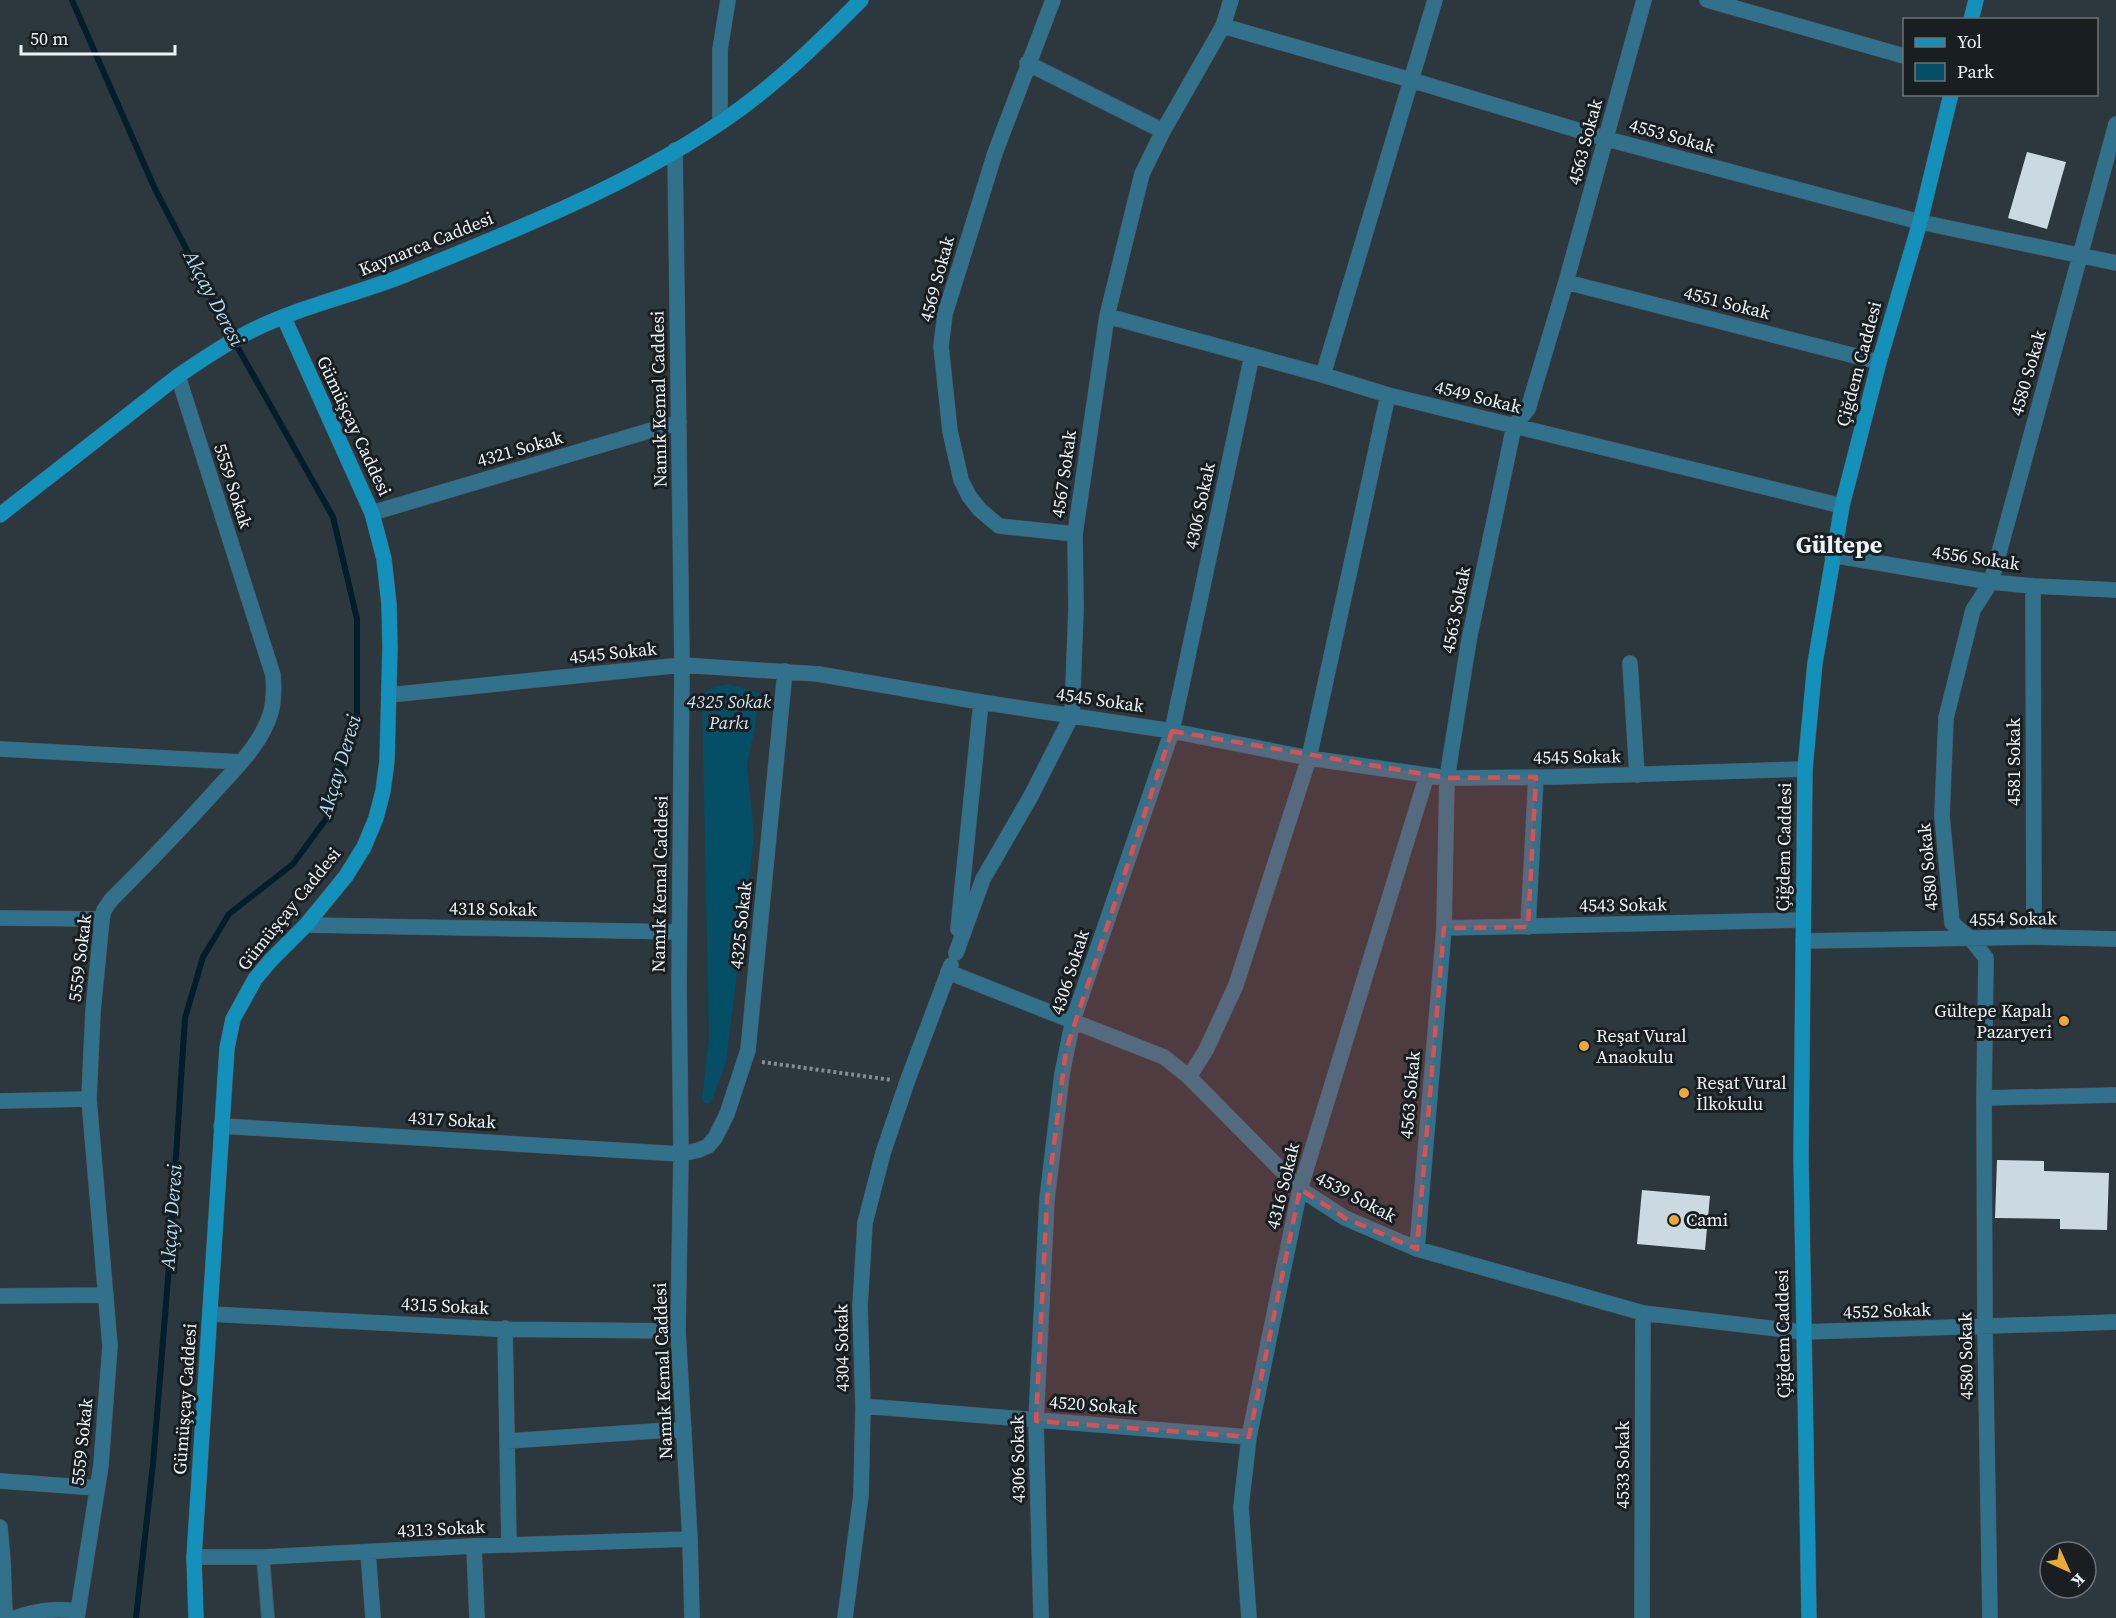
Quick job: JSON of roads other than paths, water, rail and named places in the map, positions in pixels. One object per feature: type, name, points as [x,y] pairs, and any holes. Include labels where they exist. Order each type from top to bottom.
[{"type":"street","points":[[720,122],[720,50],[728,0]]},
{"type":"street","name":"Kaynarca Caddesi","points":[[0,515],[178,376],[256,328],[402,276],[547,216],[675,150],[756,97],[788,70],[861,0]]},
{"type":"street","name":"4569 Sokak","points":[[1053,0],[994,153],[945,314],[941,346],[950,431],[961,480],[974,503],[999,526],[1075,534]]},
{"type":"street","name":"4567 Sokak","points":[[956,952],[983,879],[1031,796],[1072,716],[1076,608],[1075,534],[1107,316],[1142,174],[1163,131],[1223,26],[1231,0]]},
{"type":"street","points":[[1323,375],[1435,0]]},
{"type":"street","name":"4563 Sokak","points":[[1417,1249],[1444,928],[1447,778],[1469,640],[1514,426],[1528,409],[1607,139],[1644,0]]},
{"type":"street","points":[[1707,0],[1903,55]]},
{"type":"street","points":[[1972,18],[1976,0]]},
{"type":"street","name":"4553 Sokak","points":[[1223,26],[1607,139],[1920,222],[2116,263]]},
{"type":"street","points":[[1027,63],[1163,131]]},
{"type":"street","name":"Çiğdem Caddesi","points":[[1809,1618],[1801,1156],[1805,769],[1815,663],[1842,506],[1879,362],[1920,222],[1951,96]]},
{"type":"street","name":"4580 Sokak","points":[[1990,1618],[1985,1327],[1986,958],[1971,939],[1952,923],[1942,816],[1946,718],[1973,610],[1990,582],[2116,124]]},
{"type":"street","name":"Namık Kemal Caddesi","points":[[675,150],[682,665],[679,932],[681,1154],[678,1331],[690,1539],[692,1618]]},
{"type":"street","name":"4551 Sokak","points":[[1566,282],[1879,362]]},
{"type":"street","name":"4549 Sokak","points":[[1107,316],[1388,395],[1842,506]]},
{"type":"street","name":"Gümüşçay Caddesi","points":[[196,1618],[194,1557],[221,1126],[227,1048],[233,1019],[255,979],[306,925],[346,876],[364,848],[376,818],[387,761],[389,604],[384,560],[372,513],[284,318]]},
{"type":"street","name":"4306 Sokak","points":[[1041,1618],[1036,1420],[1047,1199],[1062,1074],[1073,1020],[1172,730],[1252,355]]},
{"type":"street","name":"5559 Sokak","points":[[78,1615],[101,1465],[110,1346],[89,1099],[93,1011],[102,919],[104,910],[111,900],[184,826],[241,762],[263,732],[271,712],[274,695],[273,675],[178,376]]},
{"type":"street","points":[[1189,1077],[1206,1050],[1236,985],[1309,758],[1388,395]]},
{"type":"street","name":"4321 Sokak","points":[[372,513],[679,422]]},
{"type":"street","name":"4556 Sokak","points":[[1832,555],[1990,582],[2116,590]]},
{"type":"street","name":"4581 Sokak","points":[[2033,586],[2034,937]]},
{"type":"street","points":[[1630,663],[1637,775]]},
{"type":"street","name":"4545 Sokak","points":[[389,694],[682,665],[818,674],[981,702],[1172,730],[1309,758],[1447,778],[1805,769]]},
{"type":"street","name":"4325 Sokak","points":[[681,1154],[708,1146],[715,1138],[727,1114],[746,1060],[785,671]]},
{"type":"street","points":[[956,952],[981,702]]},
{"type":"street","points":[[0,749],[241,762]]},
{"type":"street","name":"4316 Sokak","points":[[1249,1618],[1241,1508],[1249,1437],[1300,1189],[1426,776]]},
{"type":"street","points":[[1528,927],[1536,777]]},
{"type":"street","points":[[0,918],[102,919]]},
{"type":"street","name":"4543 Sokak","points":[[1444,928],[1803,920]]},
{"type":"street","name":"4318 Sokak","points":[[306,925],[679,932]]},
{"type":"street","name":"4554 Sokak","points":[[1803,941],[2034,937],[2116,939]]},
{"type":"street","name":"4304 Sokak","points":[[845,1618],[861,1496],[863,1406],[860,1306],[865,1223],[883,1153],[956,952]]},
{"type":"street","name":"4539 Sokak","points":[[948,972],[1164,1057],[1189,1077],[1300,1189],[1345,1218],[1417,1249],[1643,1313],[1803,1332]]},
{"type":"street","points":[[1984,1098],[2116,1095]]},
{"type":"street","points":[[0,1101],[89,1099]]},
{"type":"street","name":"4317 Sokak","points":[[221,1126],[681,1154]]},
{"type":"street","points":[[0,1296],[106,1295]]},
{"type":"street","name":"4533 Sokak","points":[[1642,1618],[1643,1313]]},
{"type":"street","name":"4315 Sokak","points":[[210,1314],[506,1328],[678,1331]]},
{"type":"street","name":"4552 Sokak","points":[[1803,1332],[2116,1322]]},
{"type":"street","points":[[506,1328],[509,1545]]},
{"type":"street","name":"4520 Sokak","points":[[863,1406],[1249,1437]]},
{"type":"street","points":[[507,1441],[684,1429]]},
{"type":"street","points":[[0,1481],[97,1488]]},
{"type":"street","points":[[0,1527],[5,1618]]},
{"type":"street","name":"4313 Sokak","points":[[194,1557],[263,1557],[474,1546],[690,1539]]},
{"type":"street","points":[[474,1546],[477,1618]]},
{"type":"street","points":[[368,1552],[373,1618]]},
{"type":"street","points":[[15,1618],[35,1610],[56,1608],[78,1615]]},
{"type":"lane","points":[[263,1557],[268,1618]]},
{"type":"waterway","name":"Akçay Deresi","points":[[72,0],[155,189],[238,348],[333,517],[357,619],[357,718],[326,819],[293,864],[229,914],[203,957],[185,1018],[153,1464],[136,1618]]},
{"type":"place","name":"Gültepe Kapalı Pazaryeri","points":[[2064,1021]]},
{"type":"place","name":"Reşat Vural Anaokulu","points":[[1584,1046]]},
{"type":"place","name":"Reşat Vural İlkokulu","points":[[1684,1093]]},
{"type":"place","name":"Cami","points":[[1674,1220]]},
{"type":"district","name":"Gültepe","points":[[1839,545]]},
{"type":"park label","name":"4325 Sokak Parkı","points":[[729,712]]}]
